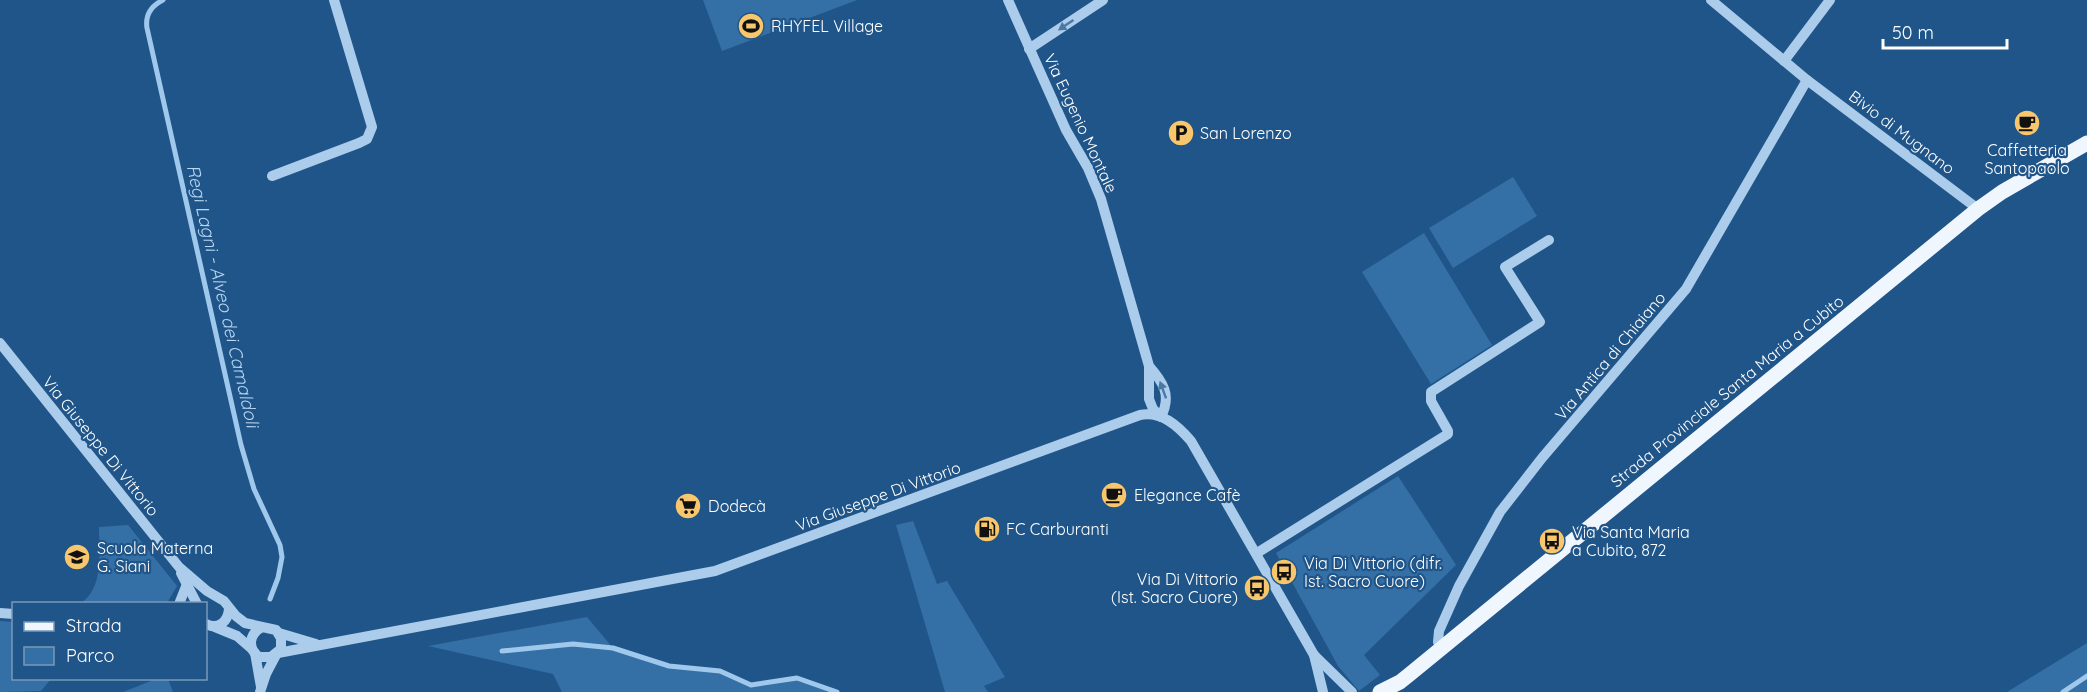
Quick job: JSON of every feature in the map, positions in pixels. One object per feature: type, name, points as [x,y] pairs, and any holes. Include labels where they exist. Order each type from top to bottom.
[{"type":"main road","name":"Strada Provinciale Santa Maria a Cubito","points":[[1380,692],[1403,685],[1441,648],[1978,209],[2002,192],[2087,143]]},
{"type":"street","points":[[272,176],[359,143],[370,135],[372,127],[334,0]]},
{"type":"street","name":"Via Eugenio Montale","points":[[1008,0],[1066,130],[1088,168],[1101,199],[1149,366],[1149,399],[1153,409],[1161,417],[1167,397],[1164,387],[1149,366]]},
{"type":"street","points":[[1029,49],[1103,0]]},
{"type":"street","name":"Bivio di Mugnano","points":[[1711,0],[1808,80],[1978,209]]},
{"type":"street","points":[[1784,61],[1830,0]]},
{"type":"street","name":"Via Antica di Chiaiano","points":[[1441,648],[1438,642],[1439,631],[1459,585],[1500,512],[1542,458],[1686,289],[1808,80]]},
{"type":"street","points":[[1257,553],[1448,434],[1431,401],[1431,392],[1540,322],[1505,267],[1549,240]]},
{"type":"street","name":"Via Giuseppe Di Vittorio","points":[[0,343],[179,567],[215,597],[224,601],[229,609]]},
{"type":"street","name":"Via Giuseppe Di Vittorio","points":[[277,654],[715,571],[1140,415],[1152,414],[1161,417]]},
{"type":"street","points":[[1161,417],[1174,424],[1191,441],[1257,553],[1314,655],[1323,692]]},
{"type":"street","name":"Via Giuseppe Di Vittorio","points":[[179,567],[198,602]]},
{"type":"street","points":[[179,602],[187,584]]},
{"type":"street","points":[[201,602],[215,597]]},
{"type":"street","points":[[209,626],[226,620],[229,609],[245,623],[271,628],[279,633],[282,643],[260,689]]},
{"type":"street","points":[[209,626],[237,636],[253,651],[265,658],[277,654]]},
{"type":"street","points":[[260,689],[251,644],[253,634],[262,627]]},
{"type":"street","name":"Via Giuseppe Di Vittorio","points":[[279,633],[319,645]]},
{"type":"street","points":[[1314,655],[1352,692]]},
{"type":"green space","name":"RHYFEL Village","points":[[703,0],[857,0],[722,51]]},
{"type":"green space","points":[[1513,177],[1537,216],[1453,268],[1429,228]]},
{"type":"green space","points":[[1424,233],[1492,345],[1431,384],[1362,272]]},
{"type":"green space","points":[[1398,476],[1456,565],[1364,655],[1380,675],[1359,691],[1338,666],[1276,553]]},
{"type":"green space","points":[[913,521],[937,584],[947,581],[1005,677],[984,686],[988,692],[945,692],[896,525]]},
{"type":"green space","points":[[128,525],[177,586],[168,602],[82,602],[94,588],[97,579],[99,527]]},
{"type":"green space","points":[[587,617],[613,648],[669,666],[720,671],[751,684],[795,676],[837,692],[562,692],[553,674],[428,646]]},
{"type":"green space","points":[[0,621],[12,622],[12,680],[50,680],[41,691],[0,692]]},
{"type":"green space","points":[[2087,643],[2087,692],[2007,692]]},
{"type":"green space","points":[[153,680],[168,680],[173,692],[123,692]]},
{"type":"waterway","name":"Regi Lagni - Alveo dei Camaldoli","points":[[163,0],[150,11],[147,28],[241,445],[254,489],[280,545],[282,557],[278,578],[270,599]]},
{"type":"waterway","name":"Regi Lagni - Alveo dei Camaldoli","points":[[502,651],[573,644],[613,648],[669,666],[720,671],[751,685],[797,678],[837,692]]},
{"type":"waterway","name":"Regi Lagni - Alveo dei Camaldoli","points":[[2063,692],[2087,676]]},
{"type":"place","name":"RHYFEL Village","points":[[751,26]]},
{"type":"place","name":"Caffetteria Santopaolo","points":[[2027,123]]},
{"type":"place","name":"San Lorenzo","points":[[1181,133]]},
{"type":"place","name":"Elegance Cafè","points":[[1114,495]]},
{"type":"place","name":"Dodecà","points":[[688,506]]},
{"type":"place","name":"FC Carburanti","points":[[987,529]]},
{"type":"place","name":"Via Santa Maria a Cubito, 872","points":[[1552,541]]},
{"type":"place","name":"Scuola Materna G. Siani","points":[[77,557]]},
{"type":"place","name":"Via Di Vittorio (difr. Ist. Sacro Cuore)","points":[[1284,572]]},
{"type":"place","name":"Via Di Vittorio (Ist. Sacro Cuore)","points":[[1257,588]]}]
